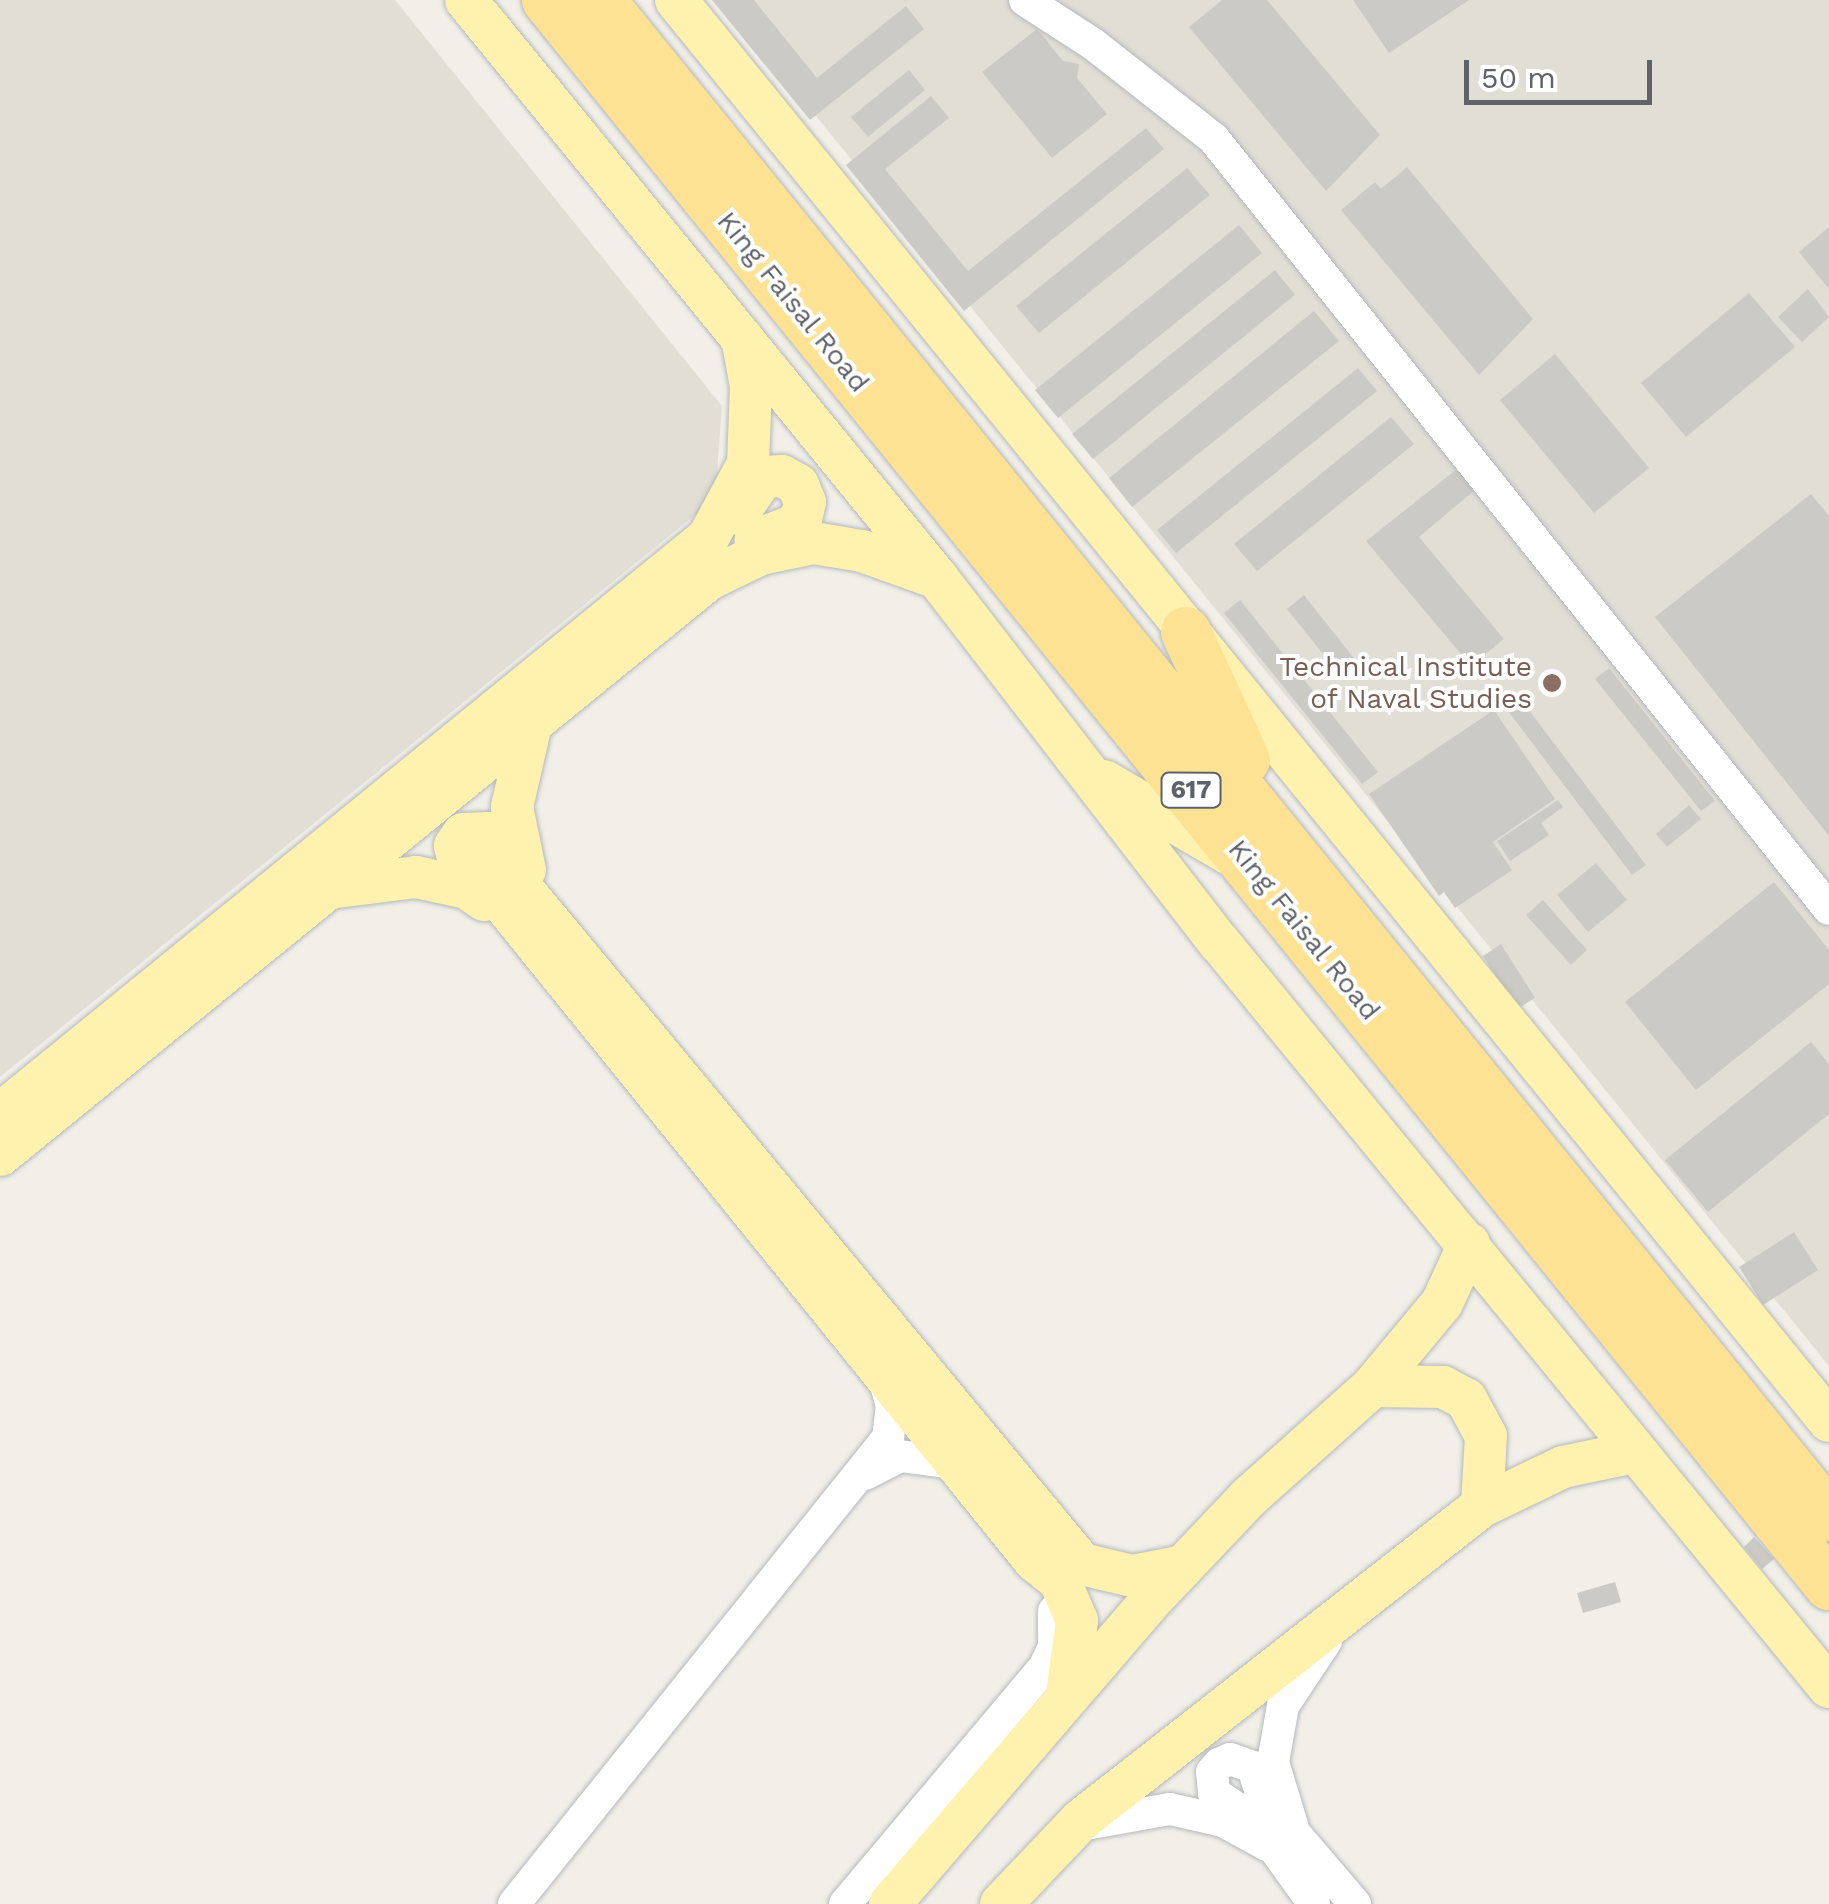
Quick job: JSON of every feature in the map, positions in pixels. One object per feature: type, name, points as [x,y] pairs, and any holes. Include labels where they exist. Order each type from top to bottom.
[{"type":"highway","name":"King Faisal Road","points":[[548,0],[1253,867],[1829,1585]]},
{"type":"highway","name":"King Faisal Road","points":[[600,0],[1267,816],[1829,1516]]},
{"type":"highway","points":[[1186,632],[1267,816]]},
{"type":"main road","points":[[466,0],[938,579],[1082,768],[1634,1452],[1829,1687]]},
{"type":"main road","points":[[676,0],[1829,1421]]},
{"type":"main road","points":[[0,1155],[531,724],[699,567],[748,464],[751,386],[742,338]]},
{"type":"main road","points":[[0,1114],[699,567],[814,543],[862,550],[938,579]]},
{"type":"main road","points":[[531,724],[514,788],[513,831],[540,928],[882,1374],[1072,1602],[1077,1644],[1067,1694]]},
{"type":"main road","points":[[1082,768],[1253,867]]},
{"type":"main road","points":[[327,890],[382,877],[442,880],[467,888],[540,928],[1082,1564],[1106,1573],[1132,1576],[1182,1566]]},
{"type":"main road","points":[[890,1904],[1067,1694],[1182,1566],[1337,1414],[1374,1386],[1442,1303],[1469,1244]]},
{"type":"main road","points":[[1374,1386],[1443,1388],[1466,1399],[1486,1436],[1482,1506]]},
{"type":"main road","points":[[1001,1904],[1075,1827],[1482,1506],[1563,1467],[1634,1452]]},
{"type":"street","points":[[1025,0],[1093,44],[1214,139],[1829,909]]},
{"type":"street","points":[[514,1904],[683,1686],[861,1476],[888,1438],[892,1406],[882,1374]]},
{"type":"street","points":[[861,1476],[900,1456],[954,1462]]},
{"type":"street","points":[[846,1904],[1044,1668],[1054,1648],[1053,1598],[1035,1561]]},
{"type":"street","points":[[1314,1904],[1279,1835],[1275,1780],[1278,1724],[1292,1686],[1350,1609]]},
{"type":"street","points":[[1075,1827],[1170,1809],[1279,1835],[1356,1904]]},
{"type":"shaded area","points":[[0,0],[395,0],[722,406],[715,499],[0,1077]]},
{"type":"shaded area","name":"Technical Institute of Naval Studies","points":[[722,0],[1829,0],[1829,1366]]},
{"type":"building","points":[[712,0],[754,0],[817,78],[906,6],[924,29],[810,120]]},
{"type":"building","points":[[1222,0],[1267,0],[1380,135],[1326,191],[1189,27]]},
{"type":"building","points":[[1353,0],[1469,0],[1389,53]]},
{"type":"building","points":[[1037,29],[1063,61],[1079,64],[1077,78],[1107,114],[1052,158],[982,72]]},
{"type":"building","points":[[909,70],[925,90],[868,137],[851,117]]},
{"type":"building","points":[[931,96],[949,118],[885,169],[968,271],[1146,128],[1164,149],[964,311],[846,165]]},
{"type":"building","points":[[1407,167],[1533,319],[1479,375],[1341,210],[1375,182],[1381,189]]},
{"type":"building","points":[[1187,168],[1210,195],[1039,333],[1016,306]]},
{"type":"building","points":[[1239,225],[1262,253],[1058,418],[1035,390]]},
{"type":"building","points":[[1829,227],[1829,289],[1799,252]]},
{"type":"building","points":[[1275,270],[1295,295],[1093,459],[1072,434]]},
{"type":"building","points":[[1808,289],[1829,317],[1802,342],[1778,317]]},
{"type":"building","points":[[1749,293],[1795,347],[1686,437],[1641,383]]},
{"type":"building","points":[[1314,311],[1339,341],[1132,507],[1109,478]]},
{"type":"building","points":[[1555,354],[1649,468],[1594,513],[1500,400]]},
{"type":"building","points":[[1358,368],[1377,391],[1176,553],[1157,530]]},
{"type":"building","points":[[1391,417],[1414,444],[1257,571],[1234,544]]},
{"type":"building","points":[[1457,469],[1475,490],[1419,537],[1504,639],[1471,666],[1366,541]]},
{"type":"building","points":[[1811,494],[1829,516],[1829,836],[1655,617]]},
{"type":"building","points":[[1304,595],[1361,667],[1344,680],[1287,609]]},
{"type":"building","points":[[1240,600],[1378,772],[1362,784],[1224,613]]},
{"type":"building","points":[[1609,668],[1715,801],[1701,811],[1595,679]]},
{"type":"building","points":[[1516,693],[1646,865],[1632,875],[1502,703]]},
{"type":"building","points":[[1494,710],[1555,799],[1493,842],[1512,870],[1455,908],[1444,892],[1439,896],[1369,794]]},
{"type":"building","points":[[1558,800],[1563,807],[1541,823],[1549,835],[1510,861],[1497,841]]},
{"type":"building","points":[[1689,805],[1701,819],[1667,847],[1656,834]]},
{"type":"building","points":[[1596,863],[1627,900],[1588,932],[1557,895]]},
{"type":"building","points":[[1774,882],[1829,950],[1829,984],[1696,1090],[1625,1002]]},
{"type":"building","points":[[1543,900],[1587,950],[1571,965],[1526,915]]},
{"type":"building","points":[[1501,944],[1535,998],[1517,1009],[1483,956]]},
{"type":"building","points":[[1811,1042],[1829,1064],[1829,1114],[1708,1212],[1665,1160]]},
{"type":"building","points":[[1794,1232],[1818,1270],[1763,1305],[1739,1267]]},
{"type":"building","points":[[1754,1537],[1774,1559],[1762,1569],[1744,1547]]},
{"type":"building","points":[[1615,1582],[1621,1602],[1583,1613],[1577,1593]]},
{"type":"place","name":"Technical Institute of Naval Studies","points":[[1552,683]]}]
